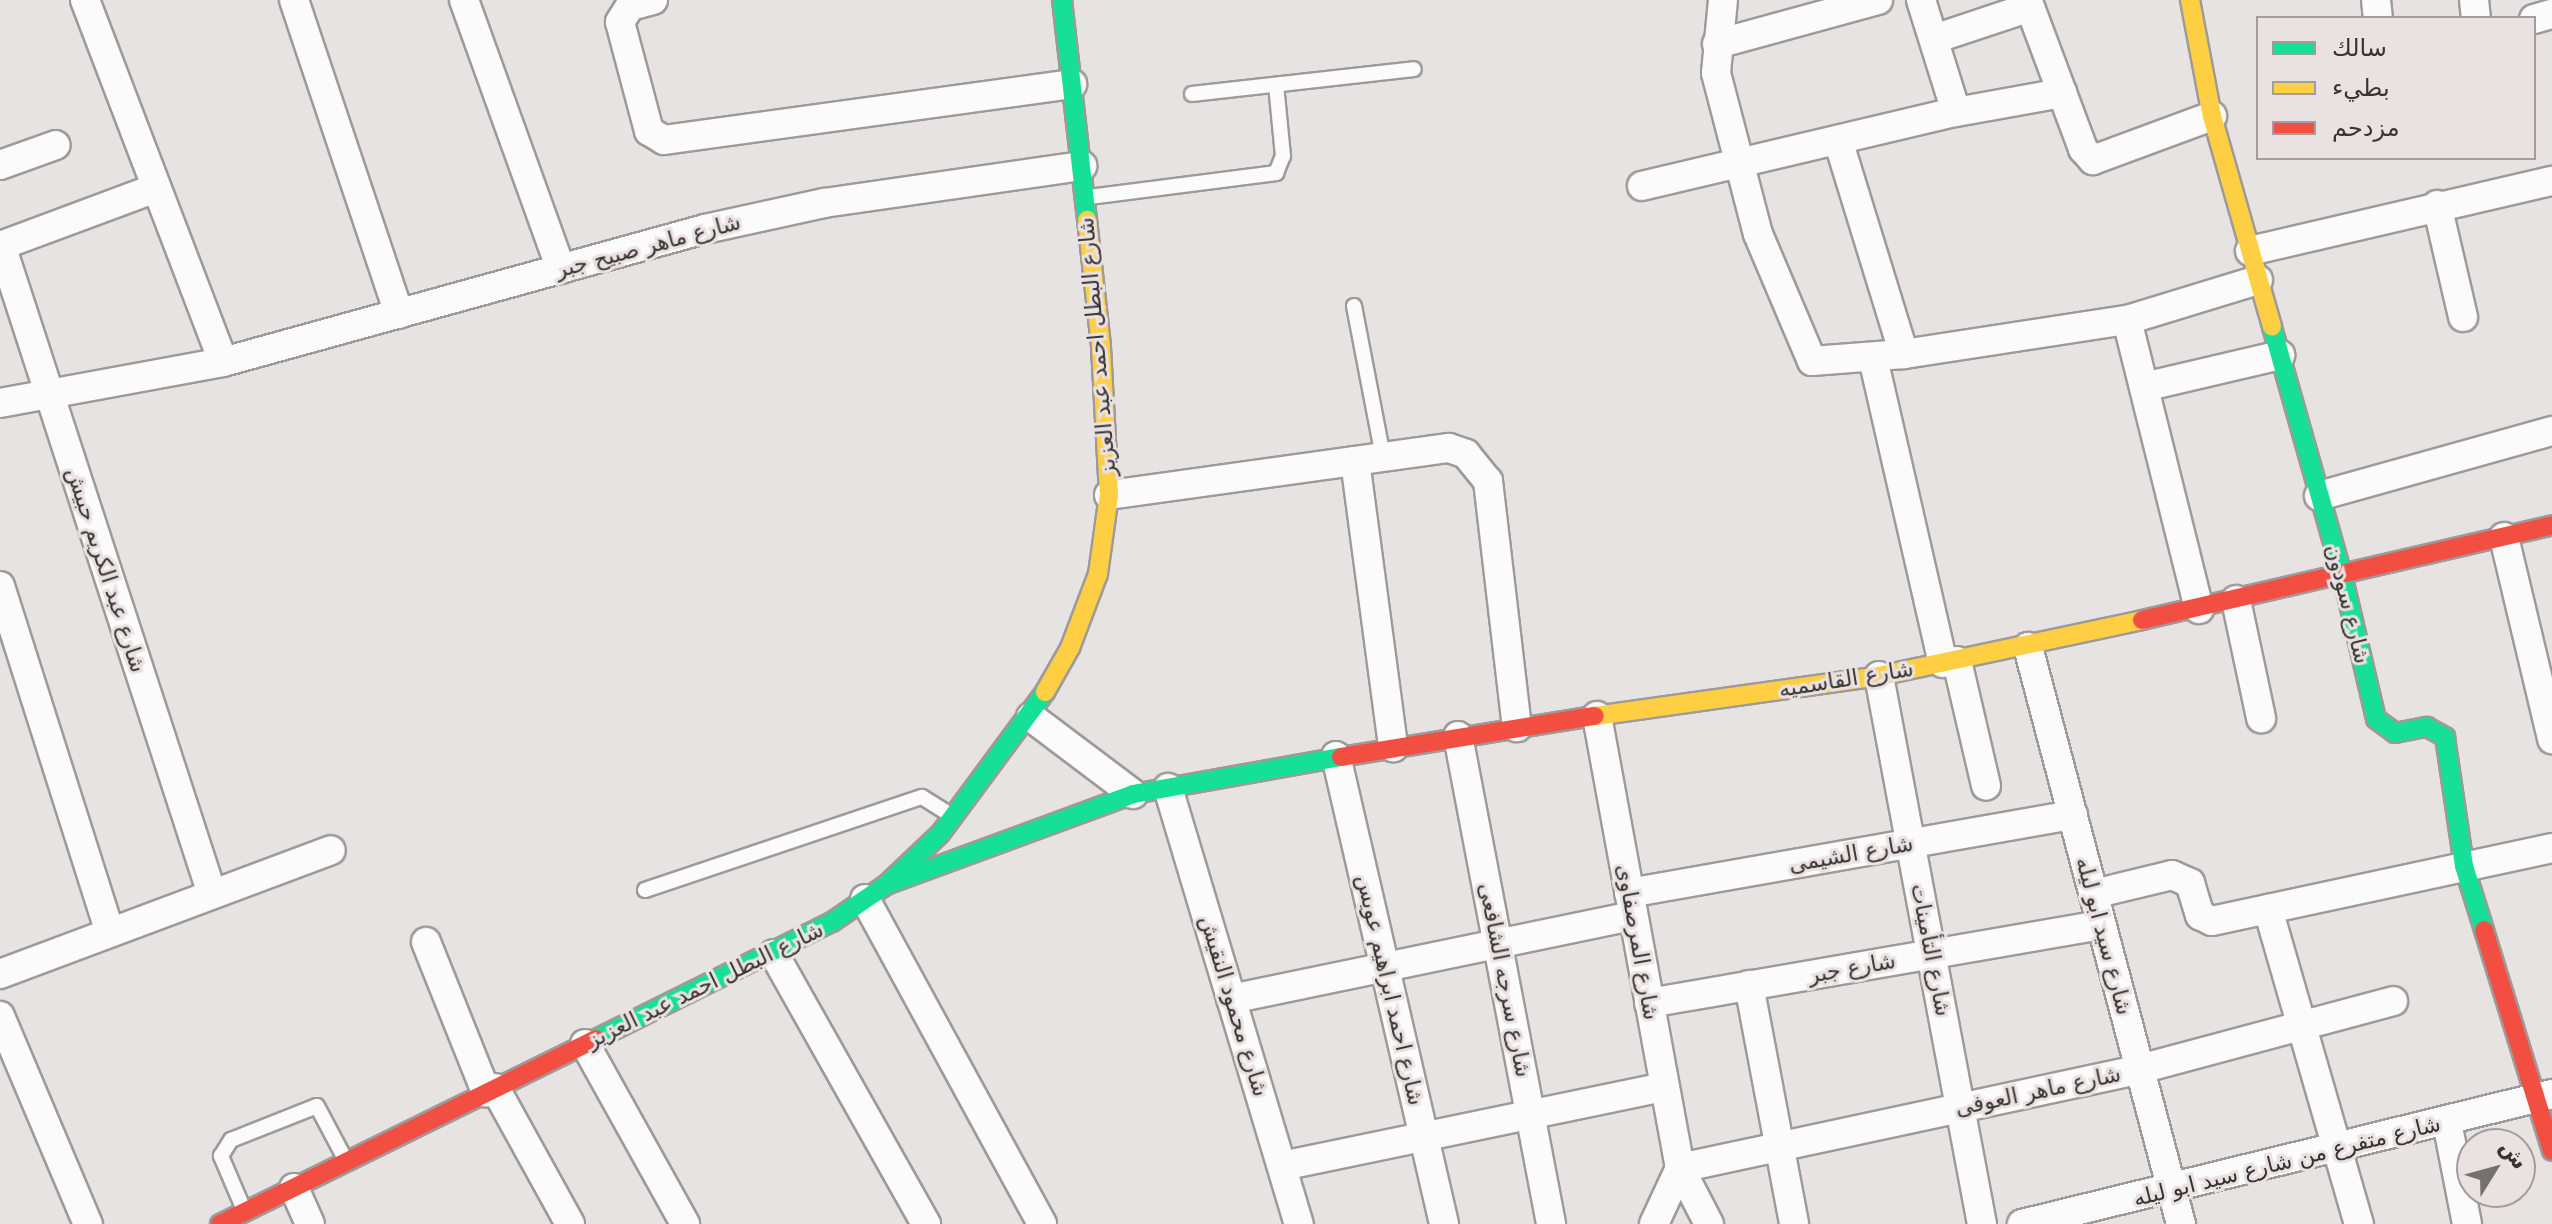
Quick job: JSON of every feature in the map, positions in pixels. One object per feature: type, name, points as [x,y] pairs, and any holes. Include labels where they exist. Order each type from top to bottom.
[{"type":"street","points":[[85,0],[223,362]]},
{"type":"street","points":[[294,0],[399,314]]},
{"type":"street","points":[[464,0],[561,269]]},
{"type":"street","name":"شارع البطل احمد عبد العزيز","points":[[229,1220],[774,954],[876,892],[955,817],[1031,717],[1070,648],[1098,574],[1109,495],[1101,346],[1062,0]]},
{"type":"street","points":[[1723,0],[1716,73],[1738,163],[1758,234],[1812,361],[1904,354],[2127,320],[2258,280]]},
{"type":"street","points":[[1717,44],[1878,0]]},
{"type":"street","points":[[1921,0],[1956,112]]},
{"type":"street","name":"شارع سودون","points":[[2190,0],[2212,116],[2342,574],[2376,719],[2395,733],[2427,727],[2445,737],[2464,866],[2546,1096],[2552,1151]]},
{"type":"street","points":[[642,3],[620,22],[649,131],[664,140],[1072,84]]},
{"type":"street","points":[[1934,39],[2030,7],[2083,149],[2093,160],[2212,116]]},
{"type":"street","points":[[1642,186],[1956,112],[2062,93]]},
{"type":"street","points":[[1838,140],[1904,354]]},
{"type":"street","points":[[0,165],[56,145]]},
{"type":"street","name":"شارع ماهر صبيح جبر","points":[[0,403],[223,362],[705,229],[824,203],[1082,166]]},
{"type":"street","points":[[2250,251],[2437,205],[2552,181]]},
{"type":"street","points":[[0,246],[156,188]]},
{"type":"street","points":[[2437,205],[2463,317]]},
{"type":"street","name":"شارع عبد الكريم حبيش","points":[[0,246],[212,894]]},
{"type":"street","points":[[2127,320],[2199,609]]},
{"type":"street","points":[[2144,387],[2280,355]]},
{"type":"street","points":[[1873,358],[1950,662],[1986,786]]},
{"type":"street","points":[[2319,496],[2552,431]]},
{"type":"street","points":[[1109,495],[1449,448],[1466,454],[1488,481],[1517,727]]},
{"type":"street","points":[[1369,459],[1393,747]]},
{"type":"street","name":"شارع القاسميه","points":[[876,892],[1133,794],[1458,736],[1879,676],[2199,609],[2552,525]]},
{"type":"street","points":[[2504,537],[2545,681],[2552,739]]},
{"type":"street","points":[[0,586],[110,932]]},
{"type":"street","points":[[2236,600],[2261,718]]},
{"type":"street","name":"شارع سيد ابو ليله","points":[[2028,647],[2181,1224]]},
{"type":"street","name":"شارع التأمينات","points":[[1879,676],[1982,1224]]},
{"type":"street","name":"شارع المرصفاوى","points":[[1597,716],[1680,1168],[1709,1224]]},
{"type":"street","points":[[1031,717],[1133,794]]},
{"type":"street","name":"شارع سرجه الشافعى","points":[[1458,736],[1551,1224]]},
{"type":"street","name":"شارع احمد ابراهيم عويس","points":[[1336,756],[1444,1224]]},
{"type":"street","name":"شارع محمود النقيش","points":[[1168,788],[1299,1224]]},
{"type":"street","name":"شارع الشيمى","points":[[1231,999],[1498,944],[1631,904],[1911,843],[2073,815]]},
{"type":"street","points":[[2094,894],[2172,875],[2190,883],[2200,915],[2212,921],[2552,848]]},
{"type":"street","points":[[0,974],[331,850]]},
{"type":"street","points":[[876,892],[1042,1224]]},
{"type":"street","points":[[2268,909],[2359,1224]]},
{"type":"street","name":"شارع جبر","points":[[1649,1003],[2101,925]]},
{"type":"street","points":[[426,942],[491,1090],[570,1224]]},
{"type":"street","points":[[774,954],[926,1224]]},
{"type":"street","points":[[1749,985],[1794,1224]]},
{"type":"street","name":"شارع ماهر العوفى","points":[[1680,1168],[2140,1069],[2393,1001]]},
{"type":"street","points":[[0,1016],[88,1224]]},
{"type":"street","points":[[585,1044],[685,1224]]},
{"type":"street","points":[[1282,1166],[1663,1087]]},
{"type":"street","name":"شارع متفرع من شارع سيد ابو ليله","points":[[2022,1224],[2546,1096]]},
{"type":"street","points":[[2447,1122],[2467,1224]]},
{"type":"street","points":[[1654,1224],[1680,1168]]},
{"type":"street","points":[[294,1188],[310,1224]]},
{"type":"lane","points":[[1192,94],[1414,69]]},
{"type":"lane","points":[[1085,197],[1276,173],[1283,156],[1276,85]]},
{"type":"lane","points":[[1354,306],[1369,459]]},
{"type":"lane","points":[[645,890],[922,797],[955,817]]},
{"type":"lane","points":[[229,1220],[221,1156],[231,1140],[317,1106],[346,1162]]},
{"type":"traffic: fast","points":[[1062,0],[1087,220]]},
{"type":"traffic: fast","points":[[2272,327],[2342,574],[2376,719],[2395,733],[2427,727],[2445,737],[2464,866],[2484,930]]},
{"type":"traffic: fast","points":[[596,1039],[832,922],[886,885],[940,834],[1045,692]]},
{"type":"traffic: fast","points":[[886,885],[1133,794],[1341,757]]},
{"type":"traffic: slow","points":[[2190,0],[2212,116],[2272,327]]},
{"type":"traffic: slow","points":[[1045,692],[1070,648],[1098,574],[1109,495],[1101,346],[1087,220]]},
{"type":"traffic: slow","points":[[1595,716],[1879,676],[2142,620]]},
{"type":"traffic: jam","points":[[2142,620],[2552,525]]},
{"type":"traffic: jam","points":[[1341,757],[1595,716]]},
{"type":"traffic: jam","points":[[2484,930],[2552,1151]]},
{"type":"traffic: jam","points":[[220,1224],[596,1039]]}]
